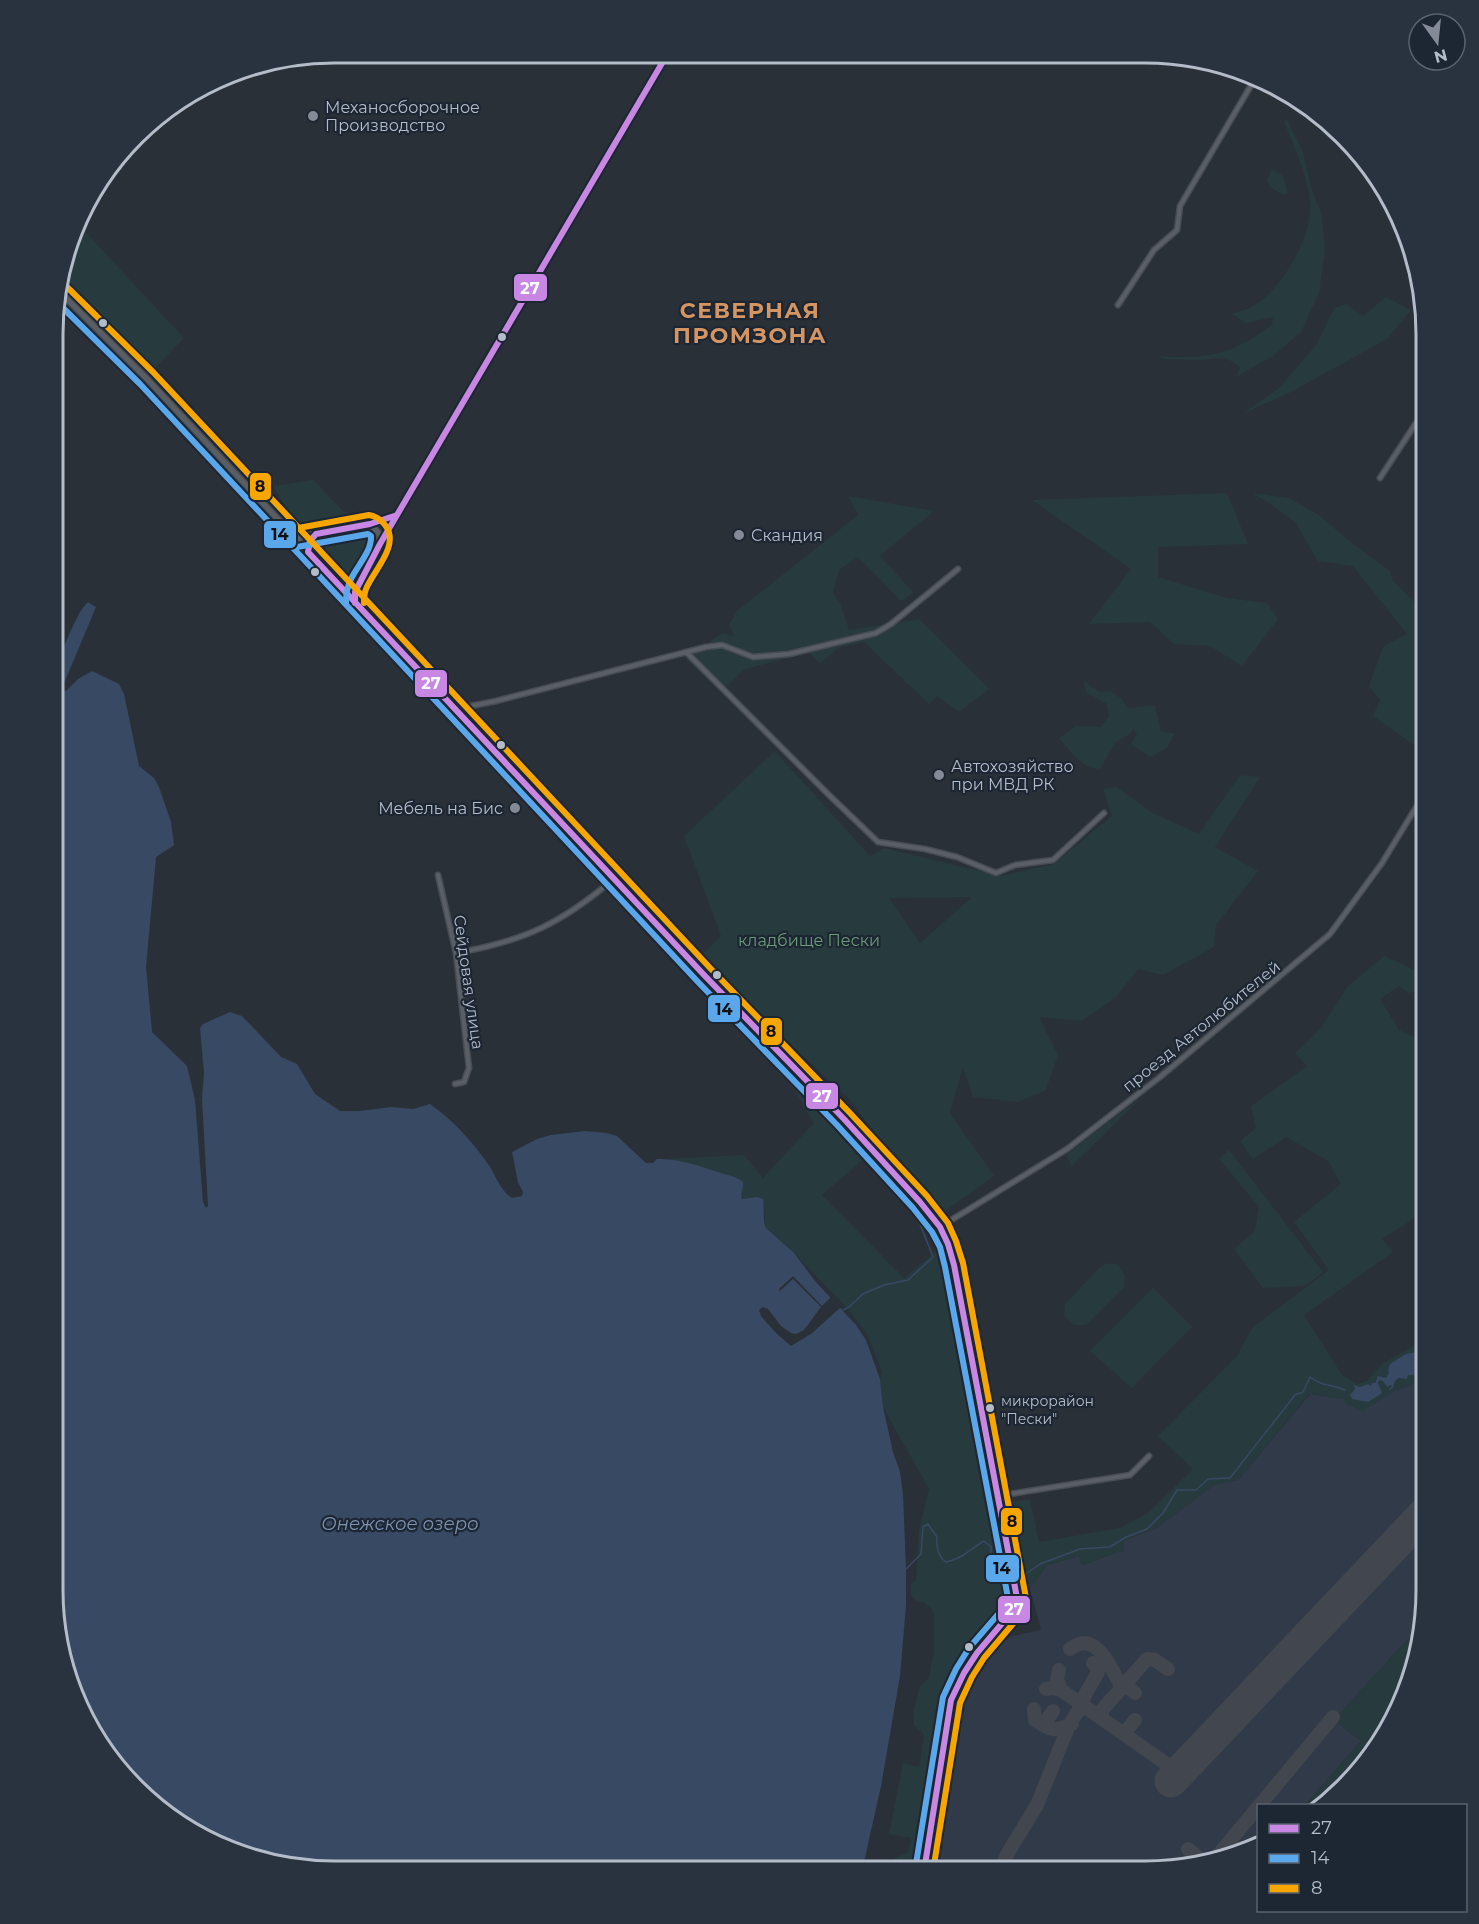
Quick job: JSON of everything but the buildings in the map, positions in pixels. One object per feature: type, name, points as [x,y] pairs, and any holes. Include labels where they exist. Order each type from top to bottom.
[{"type":"main road","points":[[356,603],[354,592],[380,544],[662,63]]},
{"type":"main road","points":[[66,296],[146,378],[705,976],[844,1119],[940,1227],[954,1265],[1017,1598],[1015,1608],[977,1653],[951,1700],[926,1861]]},
{"type":"main road","points":[[295,538],[370,524],[397,515]]},
{"type":"main road","points":[[370,524],[380,535],[380,544]]},
{"type":"main road","points":[[308,552],[310,541],[316,534]]},
{"type":"main road","points":[[339,585],[345,587],[358,584]]},
{"type":"street","points":[[1118,305],[1154,250],[1177,230],[1180,206],[1251,85]]},
{"type":"street","points":[[1380,478],[1416,423]]},
{"type":"street","points":[[455,709],[706,647],[722,645],[753,657],[789,654],[876,633],[891,624],[958,569]]},
{"type":"street","points":[[687,653],[878,842],[925,849],[957,857],[996,873],[1015,865],[1053,860],[1104,813]]},
{"type":"street","name":"проезд Автолюбителей","points":[[940,1227],[1067,1149],[1160,1077],[1330,934],[1389,853],[1416,808]]},
{"type":"street","name":"Сейдовая улица","points":[[438,875],[456,953],[469,1068],[464,1082],[455,1084]]},
{"type":"street","points":[[456,953],[493,947],[526,936],[588,901],[615,878]]},
{"type":"street","points":[[996,1482],[1010,1494],[1130,1475],[1149,1456]]},
{"type":"shaded area","points":[[1416,1382],[1416,1590],[1412,1638],[1409,1638],[1334,1720],[1361,1741],[1306,1804],[1257,1804],[1257,1836],[1232,1847],[1181,1859],[936,1861],[959,1718],[975,1672],[1005,1640],[1012,1636],[1041,1630],[1030,1588],[1047,1565],[1079,1556],[1082,1565],[1124,1550],[1123,1541],[1158,1527],[1215,1484],[1238,1480],[1310,1394],[1344,1399],[1395,1391]]},
{"type":"green space","points":[[1287,119],[1302,150],[1312,190],[1322,215],[1325,252],[1319,293],[1301,332],[1273,356],[1237,376],[1240,368],[1234,362],[1223,358],[1163,359],[1158,356],[1210,355],[1231,349],[1272,325],[1273,317],[1246,323],[1232,314],[1255,305],[1278,284],[1295,257],[1307,227],[1310,200],[1300,160],[1284,122]]},
{"type":"green space","points":[[1273,169],[1283,176],[1288,193],[1283,195],[1270,187],[1267,179]]},
{"type":"green space","points":[[84,230],[184,338],[151,372],[73,288],[68,279]]},
{"type":"green space","points":[[1386,297],[1411,310],[1387,339],[1289,393],[1242,414],[1279,388],[1317,344],[1334,308],[1347,304],[1363,316]]},
{"type":"green space","points":[[313,480],[344,512],[362,516],[299,529],[273,486]]},
{"type":"green space","points":[[1227,493],[1248,544],[1158,547],[1158,577],[1227,598],[1267,603],[1278,619],[1242,666],[1210,646],[1174,644],[1150,622],[1089,624],[1131,569],[1032,500]]},
{"type":"green space","points":[[1252,493],[1289,498],[1319,515],[1390,571],[1393,581],[1416,603],[1416,746],[1373,716],[1380,700],[1369,686],[1383,647],[1407,634],[1353,566],[1318,561],[1295,522]]},
{"type":"green space","points":[[848,496],[934,511],[880,556],[914,593],[901,601],[858,557],[839,570],[833,592],[840,603],[849,630],[919,619],[989,689],[959,712],[937,696],[929,704],[864,642],[838,648],[820,664],[809,652],[743,670],[721,692],[686,659],[722,633],[734,636],[729,625],[737,611],[858,515]]},
{"type":"green space","points":[[368,529],[375,532],[377,543],[353,581],[342,581],[313,550],[312,543],[318,537]]},
{"type":"green space","points":[[1083,680],[1099,692],[1110,691],[1121,698],[1128,708],[1155,705],[1161,731],[1175,734],[1167,748],[1150,757],[1131,744],[1137,734],[1133,729],[1130,734],[1116,742],[1100,769],[1087,766],[1082,762],[1059,738],[1076,726],[1101,727],[1109,716],[1107,704],[1087,693]]},
{"type":"green space","name":"кладбище Пески","points":[[775,751],[870,856],[884,848],[1000,876],[1054,864],[1112,816],[1103,789],[1117,787],[1151,812],[1199,834],[1240,775],[1260,777],[1215,847],[1258,871],[1216,925],[1214,947],[1163,975],[1138,969],[1116,997],[1082,1021],[1039,1017],[1058,1055],[1046,1090],[1018,1102],[973,1097],[963,1067],[950,1113],[994,1176],[934,1219],[854,1104],[699,957],[721,936],[684,836]],"holes":[[[970,897],[920,943],[889,898]]]},
{"type":"green space","points":[[1384,956],[1416,970],[1416,992],[1408,993],[1399,986],[1380,999],[1399,1030],[1416,1038],[1416,1217],[1382,1239],[1393,1252],[1304,1315],[1342,1375],[1358,1384],[1367,1381],[1382,1364],[1416,1345],[1416,1352],[1406,1354],[1386,1378],[1378,1377],[1372,1386],[1355,1389],[1357,1401],[1376,1398],[1379,1380],[1392,1386],[1390,1390],[1395,1381],[1416,1372],[1416,1381],[1362,1411],[1346,1404],[1344,1399],[1309,1394],[1238,1480],[1215,1484],[1158,1527],[1123,1541],[1124,1550],[1082,1565],[1079,1556],[1047,1565],[1030,1588],[1015,1577],[1002,1503],[1030,1499],[1039,1542],[1120,1528],[1148,1513],[1193,1469],[1158,1436],[1237,1356],[1252,1328],[1329,1270],[1294,1222],[1341,1184],[1328,1161],[1286,1137],[1253,1159],[1240,1141],[1256,1128],[1251,1106],[1307,1066],[1295,1053],[1321,1028],[1348,986]]},
{"type":"green space","points":[[774,1065],[784,1072],[864,1159],[822,1195],[904,1278],[938,1250],[944,1266],[1007,1601],[1002,1618],[978,1644],[954,1678],[944,1698],[931,1781],[927,1781],[916,1838],[921,1840],[918,1861],[892,1861],[908,1852],[911,1838],[889,1834],[903,1763],[919,1767],[924,1734],[914,1726],[914,1709],[920,1687],[929,1678],[934,1650],[934,1615],[931,1608],[916,1601],[911,1595],[911,1583],[916,1580],[919,1531],[929,1489],[883,1407],[880,1379],[882,1372],[868,1336],[848,1309],[794,1253],[766,1228],[764,1205],[761,1198],[742,1199],[741,1179],[688,1163],[664,1159],[744,1155],[763,1178],[814,1123],[794,1089],[777,1073]]},
{"type":"green space","points":[[1143,1096],[1072,1166],[1066,1155]]},
{"type":"green space","points":[[1229,1150],[1323,1272],[1305,1286],[1263,1288],[1234,1249],[1255,1231],[1259,1207],[1219,1159]]},
{"type":"green space","points":[[1108,1263],[1118,1265],[1125,1276],[1124,1287],[1087,1324],[1079,1326],[1069,1321],[1064,1315],[1065,1304],[1100,1267]]},
{"type":"green space","points":[[1153,1288],[1192,1327],[1132,1388],[1090,1351]]},
{"type":"green space","points":[[1409,1638],[1412,1638],[1402,1677],[1380,1726],[1337,1782],[1311,1804],[1306,1804],[1361,1741],[1334,1720]]},
{"type":"water","name":"Онежское озеро","points":[[88,602],[96,607],[63,686],[63,649],[83,607]]},
{"type":"water","name":"Онежское озеро","points":[[92,671],[119,684],[124,694],[139,766],[154,778],[171,822],[174,845],[156,857],[146,967],[152,1032],[187,1066],[195,1100],[202,1099],[204,1073],[200,1028],[203,1024],[230,1012],[242,1016],[281,1057],[297,1064],[315,1094],[340,1111],[391,1107],[413,1109],[430,1104],[469,1139],[488,1164],[504,1191],[512,1198],[522,1196],[523,1192],[518,1182],[512,1152],[537,1139],[585,1131],[617,1136],[646,1163],[653,1163],[657,1159],[677,1160],[735,1177],[743,1183],[742,1199],[757,1197],[763,1199],[766,1228],[794,1253],[815,1281],[856,1325],[866,1340],[880,1379],[883,1407],[900,1472],[903,1494],[906,1605],[900,1676],[881,1786],[864,1861],[334,1861],[281,1856],[247,1847],[214,1833],[198,1825],[155,1794],[119,1755],[99,1726],[77,1677],[65,1626],[63,1590],[63,689],[66,691],[78,679]]},
{"type":"water","points":[[1416,1352],[1416,1374],[1408,1375],[1407,1379],[1399,1378],[1390,1390],[1392,1386],[1387,1387],[1383,1381],[1379,1380],[1382,1393],[1368,1402],[1352,1399],[1350,1395],[1355,1389],[1354,1385],[1360,1387],[1368,1384],[1371,1386],[1378,1376],[1386,1378],[1390,1364],[1406,1354]]},
{"type":"pier","points":[[202,1099],[208,1206],[206,1208],[203,1202],[195,1100]]},
{"type":"pier","points":[[793,1276],[822,1306],[831,1297],[841,1307],[811,1334],[791,1346],[776,1333],[761,1316],[759,1310],[763,1307],[768,1309],[781,1326],[791,1333],[796,1334],[804,1330],[821,1307],[793,1279],[780,1291],[779,1289]]},
{"type":"waterway","points":[[843,1310],[863,1294],[884,1285],[908,1280],[933,1257],[915,1211]]},
{"type":"waterway","points":[[1016,1569],[1023,1576],[1040,1564],[1080,1549],[1110,1547],[1126,1537],[1147,1529],[1163,1513],[1177,1490],[1196,1490],[1208,1479],[1230,1478],[1295,1395],[1303,1392],[1310,1377],[1320,1383],[1345,1390]]},
{"type":"waterway","points":[[906,1569],[921,1554],[923,1527],[928,1524],[937,1537],[938,1551],[946,1562],[952,1561],[984,1541],[991,1547],[991,1561],[1002,1570],[1003,1614]]},
{"type":"taxiway","points":[[1070,1649],[1079,1644],[1087,1644],[1101,1652],[1120,1684],[1120,1690]]},
{"type":"taxiway","points":[[1102,1719],[1102,1710],[1147,1659],[1155,1660],[1168,1669]]},
{"type":"taxiway","points":[[1004,1861],[1037,1805],[1069,1725],[1082,1705],[1098,1672],[1098,1668],[1093,1663]]},
{"type":"taxiway","points":[[1059,1670],[1057,1679],[1061,1690]]},
{"type":"taxiway","points":[[1122,1687],[1128,1687],[1135,1693]]},
{"type":"taxiway","points":[[1046,1689],[1061,1690],[1178,1772]]},
{"type":"taxiway","points":[[1034,1709],[1035,1720],[1049,1728],[1057,1729],[1072,1724]]},
{"type":"taxiway","points":[[1047,1727],[1045,1723],[1053,1711]]},
{"type":"taxiway","points":[[1261,1804],[1333,1717]]},
{"type":"taxiway","points":[[1120,1731],[1126,1731],[1135,1720]]},
{"type":"taxiway","points":[[1222,1850],[1257,1808]]},
{"type":"taxiway","points":[[1188,1849],[1197,1856]]},
{"type":"runway","points":[[1171,1781],[1416,1523]]},
{"type":"transit line","name":"27","points":[[355,603],[355,592],[380,544],[662,63]]},
{"type":"transit line","name":"8","points":[[67,287],[153,372],[712,970],[850,1113],[927,1196],[948,1223],[963,1263],[1026,1598],[1022,1613],[984,1658],[960,1703],[935,1861]]},
{"type":"transit line","name":"14","points":[[64,309],[140,384],[698,982],[837,1125],[932,1232],[940,1247],[945,1267],[1008,1598],[1007,1604],[969,1648],[943,1697],[916,1861]]},
{"type":"transit line","name":"8","points":[[293,529],[369,515],[383,523],[389,533],[390,541],[384,558],[366,589],[364,603]]},
{"type":"transit line","name":"27","points":[[397,515],[370,524],[316,534],[310,541],[308,552],[705,976],[844,1119],[920,1202],[940,1227],[948,1244],[954,1265],[1017,1598],[1015,1608],[977,1653],[951,1700],[926,1861]]},
{"type":"transit line","name":"14","points":[[297,547],[368,534],[371,536],[367,553],[349,585],[346,603]]},
{"type":"place","name":"Механосборочное Производство","points":[[313,116]]},
{"type":"place","name":"Скандия","points":[[739,535]]},
{"type":"place","name":"Автохозяйство при МВД РК","points":[[939,775]]},
{"type":"place","name":"Мебель на Бис","points":[[515,808]]},
{"type":"place","name":"микрорайон \"Пески\"","points":[[990,1408]]},
{"type":"district","name":"СЕВЕРНАЯ ПРОМЗОНА","points":[[750,322]]}]
